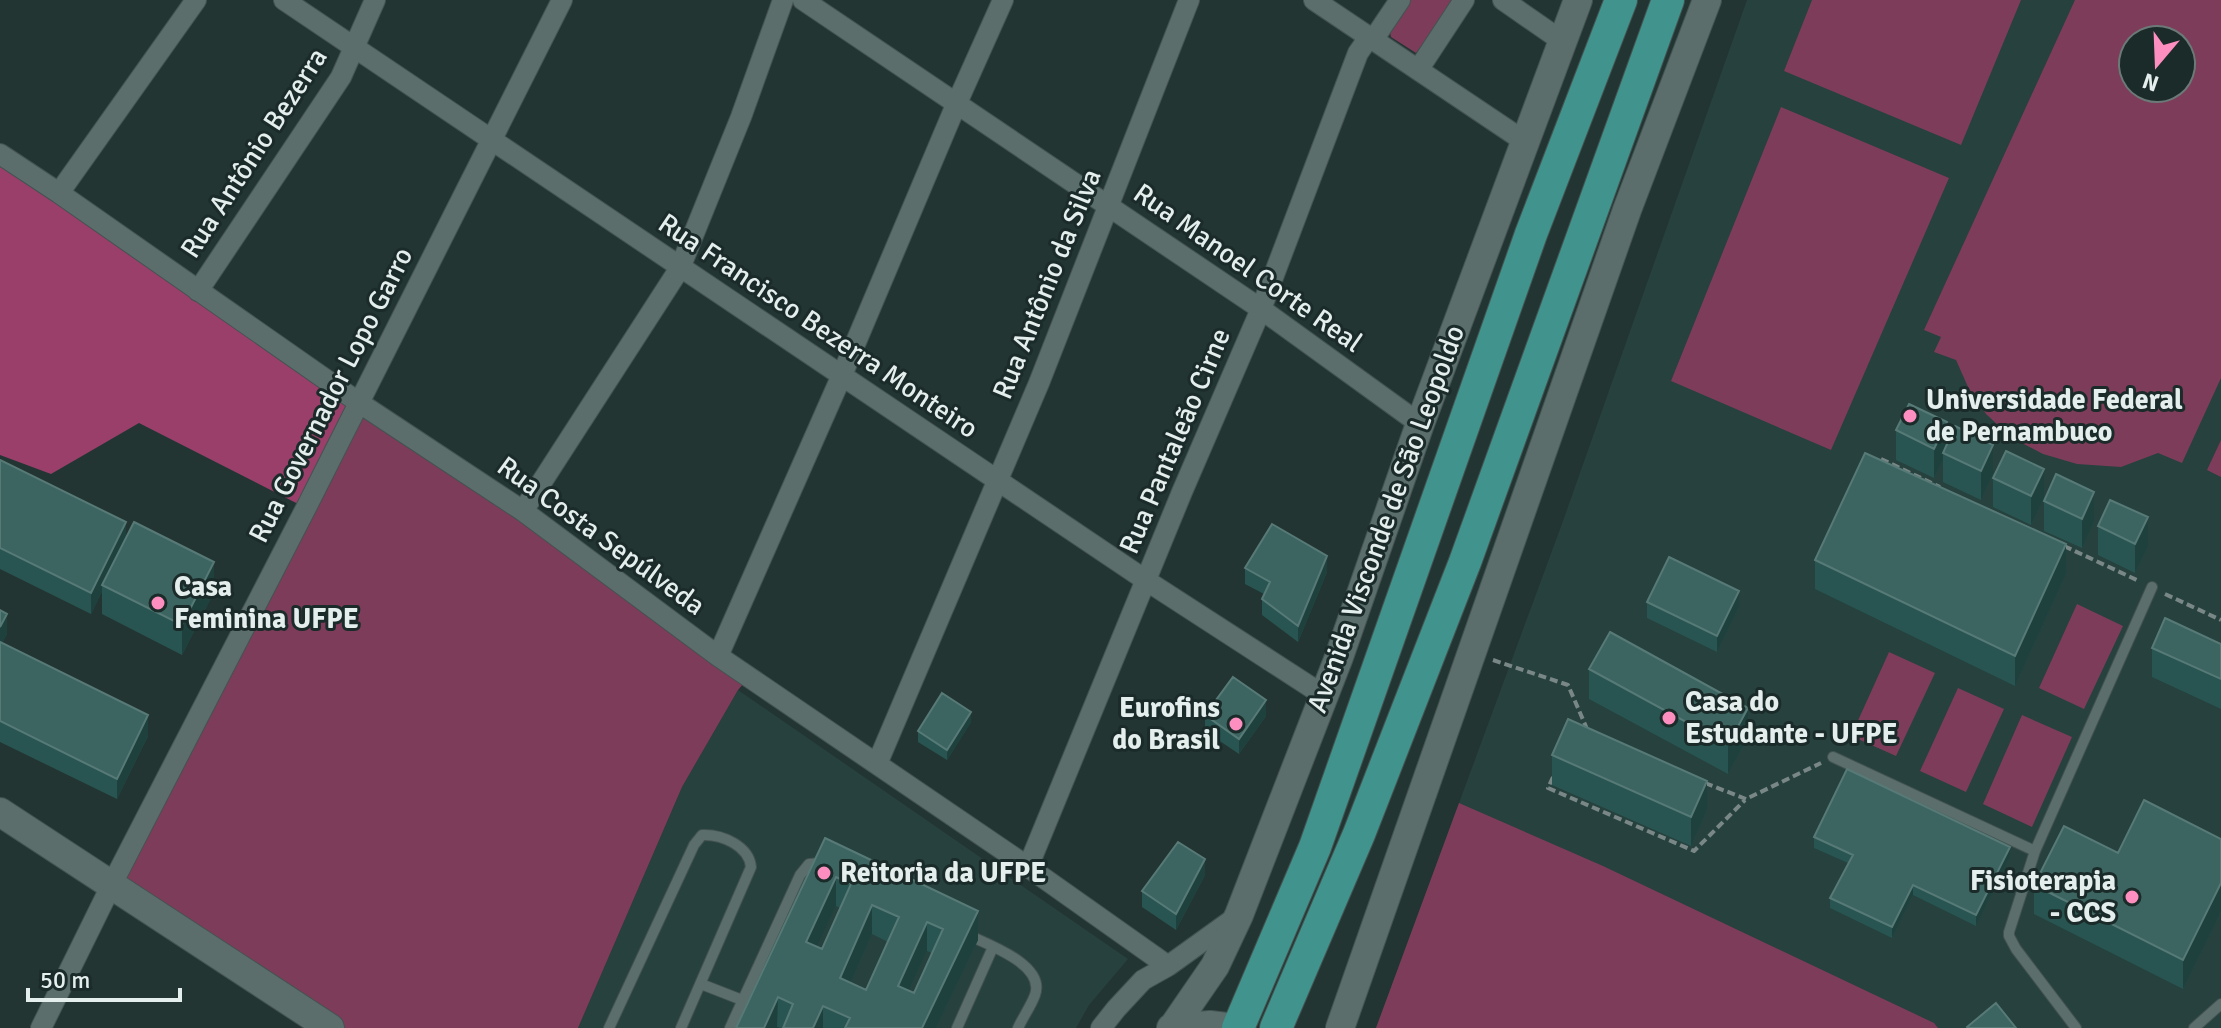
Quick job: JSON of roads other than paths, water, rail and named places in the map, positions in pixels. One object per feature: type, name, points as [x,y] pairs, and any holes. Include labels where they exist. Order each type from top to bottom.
[{"type":"highway","name":"Avenida Visconde de São Leopoldo","points":[[1236,1028],[1315,847],[1531,234],[1621,0]]},
{"type":"highway","points":[[1276,1028],[1359,834],[1465,562],[1668,0]]},
{"type":"main road","name":"Avenida Visconde de São Leopoldo","points":[[1172,1028],[1215,966],[1239,915],[1344,642],[1420,424],[1578,0]]},
{"type":"main road","points":[[1340,1028],[1627,210],[1707,0]]},
{"type":"main road","points":[[0,812],[330,1028]]},
{"type":"main road","points":[[1172,1028],[1210,1025],[1236,1028]]},
{"type":"street","points":[[59,193],[196,0]]},
{"type":"street","name":"Rua Francisco Bezerra Monteiro","points":[[284,0],[1147,581],[1323,695]]},
{"type":"street","name":"Rua Antônio Bezerra","points":[[198,291],[341,77],[375,0]]},
{"type":"street","name":"Rua Governador Lopo Garro","points":[[41,1028],[562,0]]},
{"type":"street","points":[[523,511],[680,268],[741,117],[783,0]]},
{"type":"street","name":"Rua Manoel Corte Real","points":[[803,0],[1261,309],[1420,424]]},
{"type":"street","points":[[718,656],[1003,0]]},
{"type":"street","name":"Rua Antônio da Silva","points":[[877,764],[1039,383],[1189,0]]},
{"type":"street","points":[[1314,0],[1524,141]]},
{"type":"street","name":"Rua Pantaleão Cirne","points":[[1028,867],[1261,309],[1358,53],[1365,43],[1373,40],[1400,0]]},
{"type":"street","points":[[1418,70],[1464,0]]},
{"type":"street","points":[[1503,0],[1562,41]]},
{"type":"street","name":"Rua Costa Sepúlveda","points":[[0,154],[358,402],[523,511],[718,656],[1168,966]]},
{"type":"street","points":[[1101,1028],[1143,980],[1168,966],[1239,915]]},
{"type":"lane","points":[[2076,1028],[2009,936],[2035,851],[2152,587]]},
{"type":"lane","points":[[1833,757],[2035,851]]},
{"type":"lane","points":[[609,1028],[694,845],[702,835],[712,835],[742,847],[750,856],[751,867],[681,1028]]},
{"type":"lane","points":[[730,1028],[800,875],[809,864],[819,862],[835,867]]},
{"type":"lane","points":[[954,927],[1025,964],[1037,986],[1018,1028]]},
{"type":"lane","points":[[957,1028],[993,947]]},
{"type":"lane","points":[[701,984],[742,1000]]},
{"type":"lane","points":[[2194,1028],[2221,1004]]},
{"type":"place","name":"Universidade Federal de Pernambuco","points":[[1910,416]]},
{"type":"place","name":"Casa Feminina UFPE","points":[[158,603]]},
{"type":"place","name":"Casa do Estudante - UFPE","points":[[1669,718]]},
{"type":"place","name":"Eurofins do Brasil","points":[[1236,724]]},
{"type":"place","name":"Reitoria da UFPE","points":[[824,873]]},
{"type":"place","name":"Fisioterapia - CCS","points":[[2132,897]]}]
